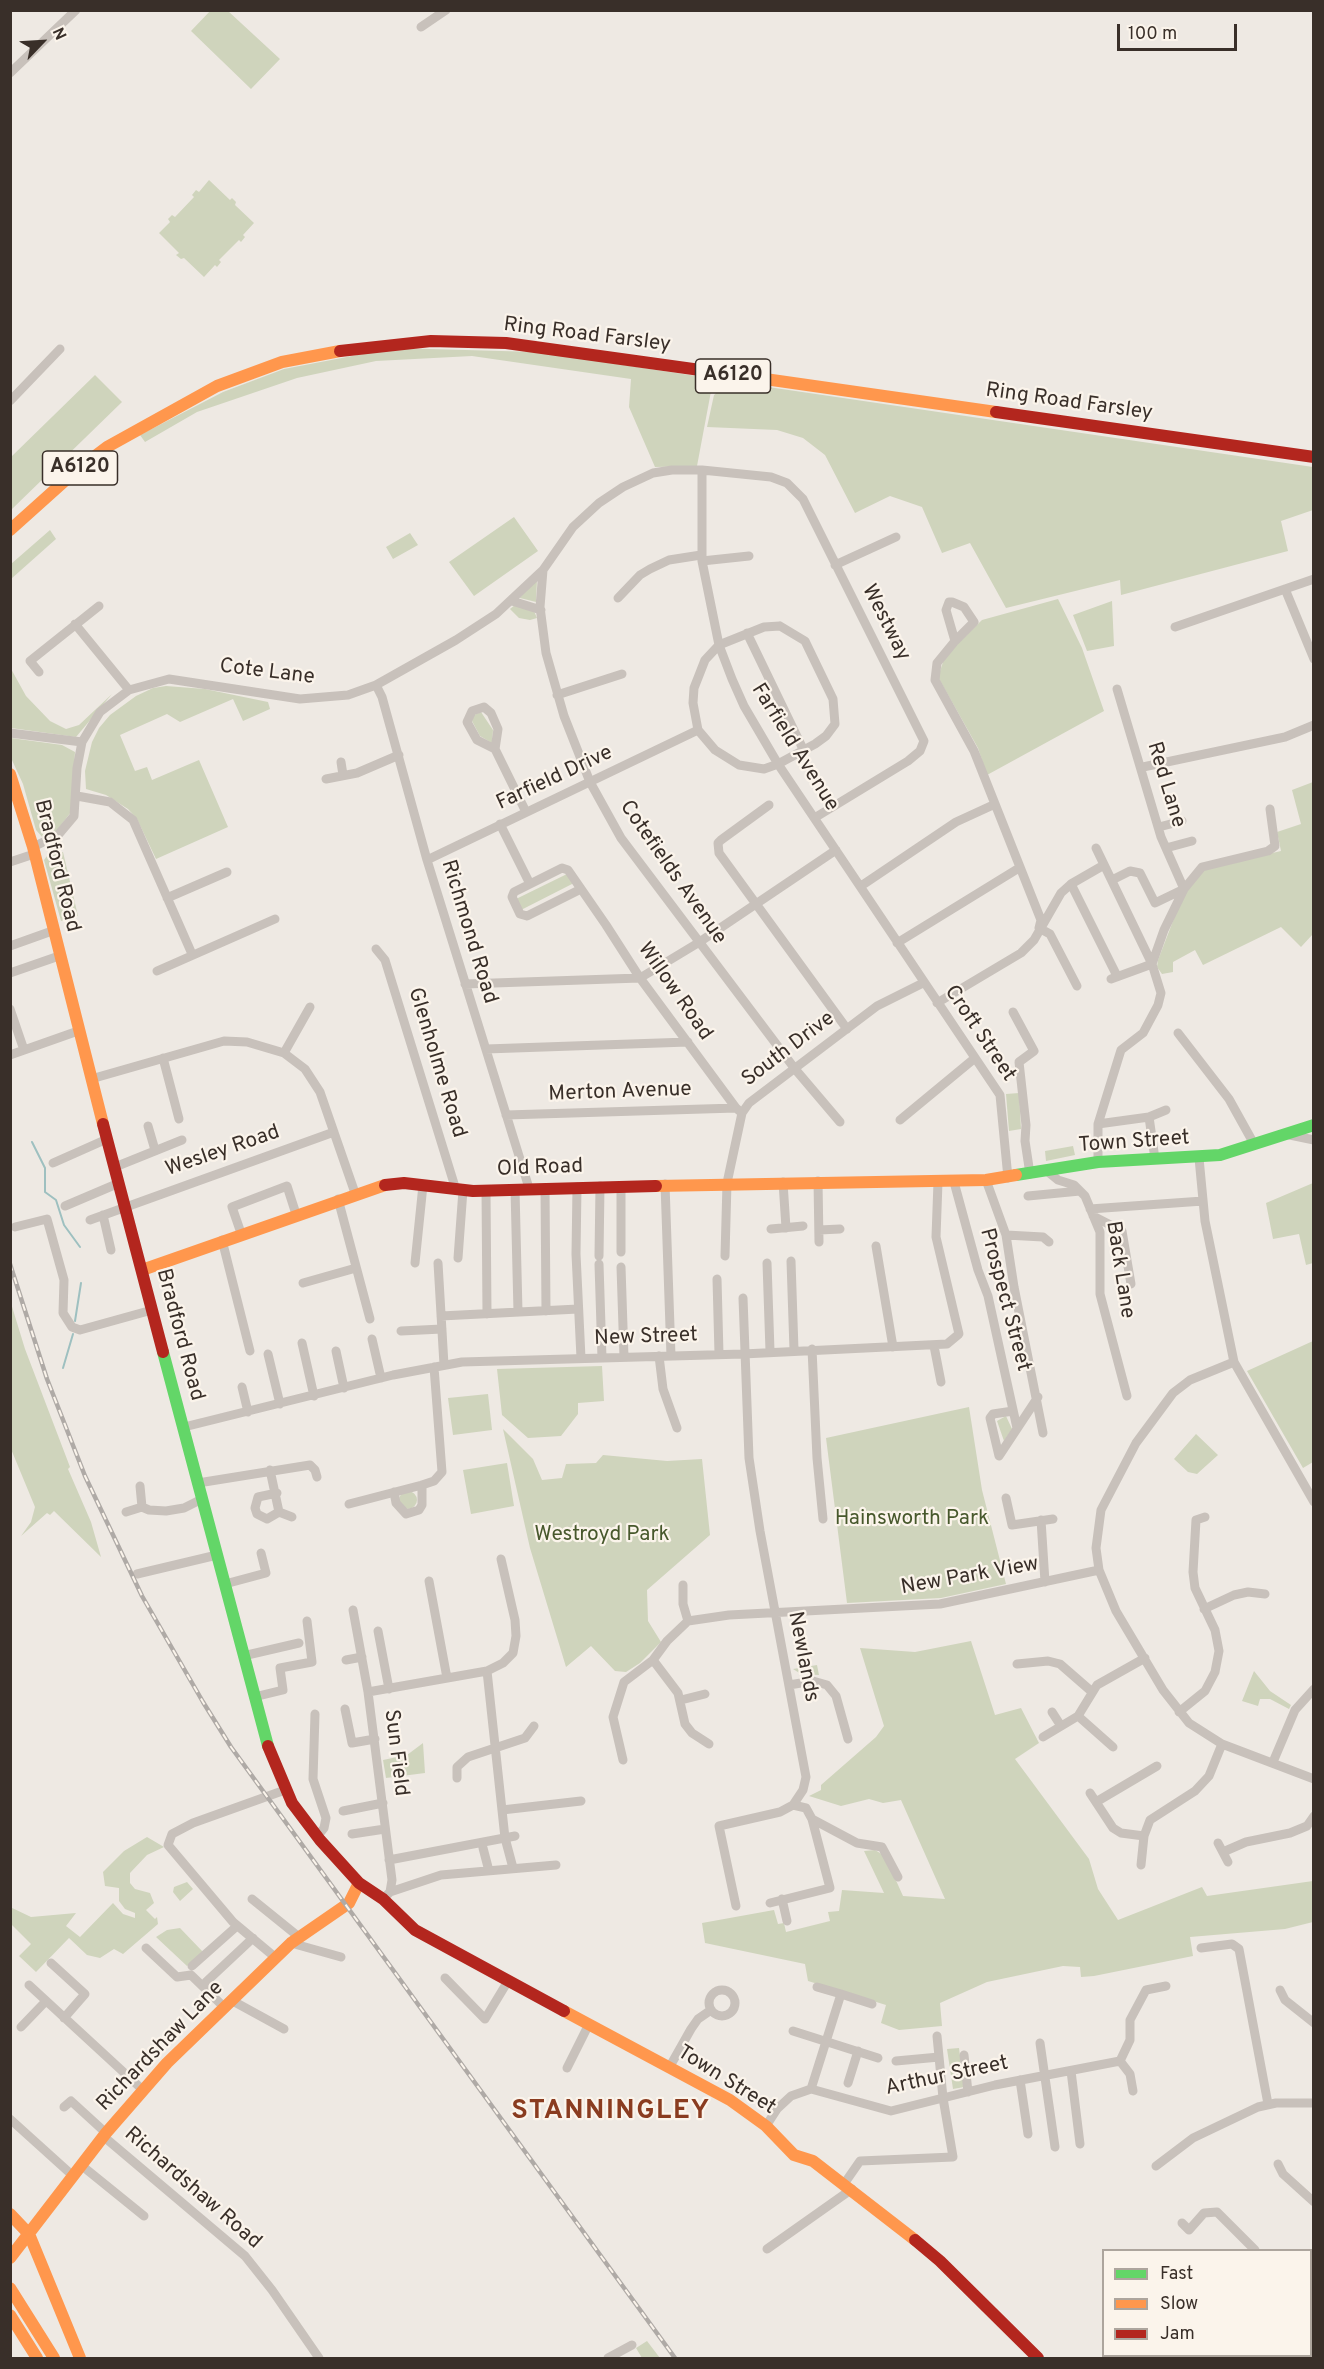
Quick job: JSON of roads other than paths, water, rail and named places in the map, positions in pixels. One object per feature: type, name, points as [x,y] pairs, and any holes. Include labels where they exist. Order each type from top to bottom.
[{"type":"main road","name":"Ring Road Farsley","points":[[10,530],[78,469],[107,447],[217,386],[282,362],[355,348],[431,341],[506,343],[579,352],[1314,458]]},
{"type":"main road","name":"Bradford Road","points":[[11,776],[33,850],[78,1031],[265,1738],[285,1790],[317,1837],[359,1883]]},
{"type":"main road","name":"Town Street","points":[[954,1182],[1008,1178],[1098,1162],[1199,1158],[1314,1125]]},
{"type":"main road","name":"Old Road","points":[[142,1270],[355,1193],[388,1184],[486,1190],[818,1181],[954,1182]]},
{"type":"main road","name":"Town Street","points":[[359,1883],[386,1895],[415,1930],[730,2100],[766,2126],[794,2155],[813,2161],[848,2186],[940,2261],[1038,2358]]},
{"type":"main road","name":"Richardshaw Lane","points":[[10,2258],[72,2175],[144,2091],[227,2004],[295,1940],[350,1903],[359,1883]]},
{"type":"main road","points":[[10,2214],[29,2234],[65,2327],[80,2358]]},
{"type":"main road","points":[[10,2288],[54,2358]]},
{"type":"main road","points":[[10,2315],[37,2358]]},
{"type":"street","points":[[10,73],[76,10]]},
{"type":"street","points":[[421,27],[446,10]]},
{"type":"street","points":[[10,401],[60,349]]},
{"type":"street","points":[[543,570],[573,527],[599,503],[623,487],[653,474],[672,470],[702,470]]},
{"type":"street","name":"Farfield Avenue","points":[[702,470],[702,558],[719,645],[744,706],[778,764],[816,817],[923,983]]},
{"type":"street","name":"Westway","points":[[702,470],[771,477],[787,483],[803,499],[924,741],[921,751],[816,817]]},
{"type":"street","points":[[836,565],[896,537]]},
{"type":"street","points":[[618,598],[640,575],[669,560],[749,556]]},
{"type":"street","name":"Cote Lane","points":[[10,861],[58,835],[74,816],[77,768],[82,742],[100,712],[129,690],[169,679],[188,680],[300,699],[348,695],[376,686],[456,640],[512,601],[543,570]]},
{"type":"street","name":"Cotefields Avenue","points":[[543,570],[541,610],[546,653],[557,695],[590,782],[621,838],[698,943],[795,1069],[840,1122]]},
{"type":"street","points":[[1175,627],[1314,579]]},
{"type":"street","points":[[1285,589],[1314,659]]},
{"type":"street","points":[[512,601],[541,610]]},
{"type":"street","points":[[39,672],[30,661],[99,606]]},
{"type":"street","points":[[75,624],[129,690]]},
{"type":"street","points":[[780,626],[806,641],[836,710],[835,724],[826,736],[804,751],[764,769],[739,765],[715,750],[698,730],[693,703],[694,688],[705,660],[719,645],[747,633],[764,627],[780,626]]},
{"type":"street","points":[[747,633],[804,751]]},
{"type":"street","points":[[937,1004],[1021,953],[1034,940],[1041,920],[993,805],[974,751],[935,680],[937,663],[955,641]]},
{"type":"street","points":[[557,695],[622,674]]},
{"type":"street","name":"Richmond Road","points":[[376,686],[382,697],[427,860],[529,1188]]},
{"type":"street","name":"Red Lane","points":[[1118,689],[1122,712],[1143,767],[1159,827],[1184,889]]},
{"type":"street","points":[[495,749],[477,740],[467,722],[472,711],[484,707],[491,713],[498,729],[495,749],[526,812]]},
{"type":"street","points":[[1143,767],[1285,737],[1314,725]]},
{"type":"street","name":"Farfield Drive","points":[[427,860],[698,730]]},
{"type":"street","points":[[10,733],[82,742]]},
{"type":"street","points":[[326,779],[357,773],[399,754]]},
{"type":"street","points":[[341,762],[343,776]]},
{"type":"street","points":[[77,796],[110,801],[133,820],[192,954]]},
{"type":"street","points":[[769,805],[718,843],[719,853],[847,1029]]},
{"type":"street","points":[[861,886],[956,822],[993,805]]},
{"type":"street","points":[[1152,964],[1164,930],[1184,889],[1202,867],[1268,851],[1275,846],[1270,809]]},
{"type":"street","points":[[1159,827],[1182,821]]},
{"type":"street","points":[[500,824],[530,884],[514,892],[512,897],[520,914],[526,916],[581,889]]},
{"type":"street","points":[[1166,848],[1192,841]]},
{"type":"street","points":[[1096,848],[1152,964],[1161,993],[1158,1005],[1143,1033],[1121,1050],[1098,1124],[1098,1162]]},
{"type":"street","points":[[465,984],[640,978],[698,943],[836,850]]},
{"type":"street","points":[[1039,928],[1061,893],[1071,884],[1104,865]]},
{"type":"street","name":"Willow Road","points":[[530,884],[562,868],[568,870],[640,978],[739,1110]]},
{"type":"street","points":[[897,943],[1019,868]]},
{"type":"street","points":[[1112,880],[1130,871],[1140,873],[1155,903],[1184,889]]},
{"type":"street","points":[[167,898],[227,872]]},
{"type":"street","points":[[1071,884],[1114,978],[1152,964]]},
{"type":"street","points":[[157,971],[274,919]]},
{"type":"street","points":[[1039,928],[1050,934],[1077,986]]},
{"type":"street","points":[[10,946],[52,931]]},
{"type":"street","name":"Glenholme Road","points":[[376,949],[385,960],[459,1190]]},
{"type":"street","points":[[10,973],[59,956]]},
{"type":"street","name":"South Drive","points":[[725,1256],[727,1183],[739,1110],[877,1006],[923,983]]},
{"type":"street","name":"Croft Street","points":[[923,983],[1000,1095],[1008,1178]]},
{"type":"street","points":[[284,1053],[310,1007]]},
{"type":"street","points":[[10,1009],[24,1050]]},
{"type":"street","points":[[1013,1012],[1034,1051],[1019,1062],[1026,1125],[1025,1142],[1030,1174]]},
{"type":"street","points":[[10,1055],[78,1031]]},
{"type":"street","points":[[1178,1033],[1229,1099],[1254,1144]]},
{"type":"street","points":[[91,1079],[224,1041],[247,1042],[284,1053],[304,1069],[320,1092],[355,1193]]},
{"type":"street","points":[[486,1049],[688,1042]]},
{"type":"street","points":[[163,1058],[179,1119]]},
{"type":"street","points":[[900,1120],[975,1058]]},
{"type":"street","name":"Merton Avenue","points":[[506,1115],[739,1110]]},
{"type":"street","points":[[1098,1124],[1149,1117],[1166,1110]]},
{"type":"street","points":[[1149,1117],[1155,1159]]},
{"type":"street","points":[[148,1125],[154,1150]]},
{"type":"street","name":"Wesley Road","points":[[90,1220],[125,1205],[334,1132]]},
{"type":"street","points":[[1283,1134],[1314,1140]]},
{"type":"street","points":[[53,1163],[107,1139]]},
{"type":"street","points":[[115,1167],[182,1140]]},
{"type":"street","points":[[1199,1158],[1203,1201],[1234,1362],[1314,1502]]},
{"type":"street","points":[[1047,1171],[1058,1180],[1074,1185],[1080,1191]]},
{"type":"street","points":[[986,1180],[1006,1235],[1043,1433]]},
{"type":"street","points":[[818,1181],[819,1242]]},
{"type":"street","points":[[783,1182],[786,1228]]},
{"type":"street","name":"New Street","points":[[184,1427],[381,1378],[462,1362],[743,1354],[947,1344],[959,1334],[936,1237],[938,1182]]},
{"type":"street","name":"Prospect Street","points":[[954,1182],[978,1270],[988,1296],[1017,1428]]},
{"type":"street","points":[[65,1206],[119,1184]]},
{"type":"street","points":[[415,1263],[423,1185]]},
{"type":"street","points":[[665,1185],[671,1356]]},
{"type":"street","points":[[241,1233],[232,1207],[287,1186],[296,1214]]},
{"type":"street","points":[[600,1186],[599,1260],[602,1358]]},
{"type":"street","points":[[621,1186],[621,1252]]},
{"type":"street","points":[[577,1187],[578,1309],[581,1358]]},
{"type":"street","points":[[545,1188],[546,1311]]},
{"type":"street","points":[[515,1189],[518,1312]]},
{"type":"street","points":[[458,1258],[459,1190]]},
{"type":"street","points":[[486,1190],[487,1314]]},
{"type":"street","points":[[1032,1198],[1080,1191]]},
{"type":"street","name":"Back Lane","points":[[1080,1191],[1100,1232],[1100,1294],[1127,1396]]},
{"type":"street","points":[[338,1199],[370,1319]]},
{"type":"street","points":[[1092,1213],[1203,1201]]},
{"type":"street","points":[[1092,1213],[1122,1231],[1131,1284]]},
{"type":"street","points":[[103,1215],[111,1250]]},
{"type":"street","points":[[15,1227],[47,1219],[64,1280],[63,1313],[72,1328],[80,1330],[152,1310]]},
{"type":"street","points":[[771,1229],[803,1226]]},
{"type":"street","points":[[819,1230],[840,1229]]},
{"type":"street","points":[[1006,1235],[1043,1237],[1049,1242]]},
{"type":"street","points":[[222,1240],[250,1350]]},
{"type":"street","points":[[876,1246],[893,1347]]},
{"type":"street","points":[[791,1261],[794,1350]]},
{"type":"street","points":[[349,1504],[434,1481],[442,1472],[436,1398],[442,1329],[438,1263]]},
{"type":"street","points":[[767,1263],[770,1351]]},
{"type":"street","points":[[621,1267],[624,1357]]},
{"type":"street","points":[[303,1283],[356,1268]]},
{"type":"street","points":[[717,1278],[719,1354]]},
{"type":"street","name":"Newlands","points":[[743,1298],[743,1354],[749,1458],[775,1614],[806,1777],[803,1791],[793,1805]]},
{"type":"street","points":[[441,1316],[578,1309]]},
{"type":"street","points":[[401,1331],[442,1329]]},
{"type":"street","points":[[372,1339],[381,1378]]},
{"type":"street","points":[[302,1343],[314,1396]]},
{"type":"street","points":[[934,1346],[941,1382]]},
{"type":"street","points":[[812,1349],[817,1458],[823,1519]]},
{"type":"street","points":[[336,1351],[344,1388]]},
{"type":"street","points":[[268,1354],[280,1404]]},
{"type":"street","points":[[659,1356],[663,1389],[677,1428]]},
{"type":"street","points":[[1234,1362],[1190,1380],[1173,1393],[1136,1443],[1101,1510],[1096,1548],[1099,1570],[1109,1597],[1179,1712],[1201,1733],[1222,1744],[1314,1779]]},
{"type":"street","points":[[242,1387],[248,1412]]},
{"type":"street","points":[[1013,1410],[993,1414],[990,1418],[999,1456],[1038,1397]]},
{"type":"street","points":[[198,1483],[309,1465],[315,1470],[317,1477]]},
{"type":"street","points":[[270,1470],[277,1493],[279,1512]]},
{"type":"street","points":[[394,1492],[396,1503],[406,1514],[419,1510],[422,1504],[422,1485]]},
{"type":"street","points":[[140,1486],[142,1507]]},
{"type":"street","points":[[277,1493],[258,1497],[255,1508],[257,1514],[267,1519],[279,1512]]},
{"type":"street","points":[[1006,1498],[1012,1525],[1053,1519]]},
{"type":"street","points":[[126,1512],[142,1507],[166,1511],[184,1508],[202,1499]]},
{"type":"street","points":[[279,1512],[292,1517]]},
{"type":"street","points":[[1179,1712],[1205,1691],[1215,1672],[1219,1651],[1215,1630],[1195,1588],[1193,1572],[1196,1518]]},
{"type":"street","points":[[1041,1520],[1046,1582]]},
{"type":"street","points":[[225,1584],[266,1573],[261,1553]]},
{"type":"street","points":[[137,1574],[217,1555]]},
{"type":"street","points":[[369,1692],[487,1671],[503,1663],[513,1653],[516,1620],[501,1558]]},
{"type":"street","name":"New Park View","points":[[688,1622],[729,1615],[940,1604],[1099,1570]]},
{"type":"street","points":[[429,1581],[447,1678]]},
{"type":"street","points":[[1204,1609],[1234,1595],[1262,1594],[1260,1582]]},
{"type":"street","points":[[623,1760],[613,1717],[615,1703],[626,1678],[653,1660],[667,1641],[688,1622],[683,1604],[683,1585]]},
{"type":"street","name":"Sun Field","points":[[353,1610],[369,1692],[392,1880],[386,1895]]},
{"type":"street","points":[[254,1698],[283,1690],[280,1668],[312,1662],[307,1622]]},
{"type":"street","points":[[378,1631],[389,1689]]},
{"type":"street","points":[[243,1656],[299,1642]]},
{"type":"street","points":[[346,1660],[362,1657]]},
{"type":"street","points":[[1043,1737],[1078,1716],[1097,1685],[1145,1659]]},
{"type":"street","points":[[653,1660],[681,1700],[685,1724],[692,1733],[709,1744]]},
{"type":"street","points":[[1017,1664],[1048,1661],[1060,1664],[1091,1692]]},
{"type":"street","points":[[1028,1663],[1028,1674]]},
{"type":"street","points":[[487,1671],[502,1810],[510,1837],[513,1868]]},
{"type":"street","points":[[789,1686],[813,1681],[827,1685],[836,1696],[848,1739]]},
{"type":"street","points":[[1273,1762],[1295,1710],[1314,1689]]},
{"type":"street","points":[[681,1700],[705,1694]]},
{"type":"street","points":[[345,1709],[351,1743],[375,1739]]},
{"type":"street","points":[[1052,1712],[1061,1726]]},
{"type":"street","points":[[315,1714],[313,1779],[326,1818],[324,1828],[317,1837]]},
{"type":"street","points":[[1078,1716],[1113,1747]]},
{"type":"street","points":[[457,1778],[457,1767],[468,1756],[525,1738],[534,1726]]},
{"type":"street","points":[[1141,1865],[1144,1836],[1150,1820],[1195,1791],[1209,1776],[1222,1744]]},
{"type":"street","points":[[1144,1836],[1121,1833],[1113,1828],[1093,1798],[1157,1766]]},
{"type":"street","points":[[276,1958],[237,1926],[168,1845],[170,1838],[193,1823],[285,1790]]},
{"type":"street","points":[[502,1810],[581,1801]]},
{"type":"street","points":[[343,1811],[383,1803]]},
{"type":"street","points":[[736,1906],[719,1826],[768,1816],[793,1805],[806,1808],[813,1819],[830,1888],[770,1902]]},
{"type":"street","points":[[1228,1862],[1220,1848],[1290,1833],[1306,1826],[1314,1816]]},
{"type":"street","points":[[813,1819],[857,1843],[882,1847],[898,1877]]},
{"type":"street","points":[[352,1834],[385,1829]]},
{"type":"street","points":[[389,1860],[510,1837]]},
{"type":"street","points":[[483,1848],[489,1871]]},
{"type":"street","points":[[386,1895],[441,1875],[556,1865]]},
{"type":"street","points":[[252,1899],[295,1940],[341,1958]]},
{"type":"street","points":[[782,1899],[787,1921]]},
{"type":"street","points":[[192,1966],[237,1926]]},
{"type":"street","points":[[206,1982],[253,1938]]},
{"type":"street","points":[[1201,1948],[1232,1944],[1239,1949],[1268,2104]]},
{"type":"street","points":[[146,1948],[177,1977],[191,1975],[227,2004],[284,2029]]},
{"type":"street","points":[[51,1963],[86,1995],[64,2018]]},
{"type":"street","points":[[445,1978],[485,2019],[508,1981]]},
{"type":"street","points":[[29,1985],[144,2091]]},
{"type":"street","points":[[1133,2091],[1130,2074],[1120,2061],[1130,2040],[1130,2020],[1146,1990],[1166,1986]]},
{"type":"street","points":[[816,1987],[872,2004]]},
{"type":"street","points":[[1280,1990],[1285,2000],[1314,2023]]},
{"type":"street","points":[[766,2126],[777,2109],[791,2096],[811,2089],[841,1994]]},
{"type":"street","points":[[21,2027],[46,2001]]},
{"type":"street","points":[[669,2068],[691,2029],[711,2010]]},
{"type":"street","points":[[567,2068],[588,2024]]},
{"type":"street","points":[[792,2031],[878,2058]]},
{"type":"street","points":[[768,2249],[848,2186],[860,2161],[953,2157],[943,2098],[937,2036]]},
{"type":"street","points":[[1040,2043],[1055,2147]]},
{"type":"street","points":[[848,2082],[858,2051]]},
{"type":"street","points":[[964,2055],[968,2092]]},
{"type":"street","points":[[896,2061],[939,2056]]},
{"type":"street","name":"Arthur Street","points":[[811,2089],[891,2111],[1020,2080],[1120,2061]]},
{"type":"street","points":[[1071,2071],[1080,2144]]},
{"type":"street","points":[[1020,2080],[1028,2134]]},
{"type":"street","name":"Richardshaw Road","points":[[64,2107],[71,2101],[105,2134],[244,2256],[272,2290],[319,2358]]},
{"type":"street","points":[[1156,2166],[1193,2138],[1268,2104],[1314,2103]]},
{"type":"street","points":[[10,2119],[72,2175]]},
{"type":"street","points":[[81,2164],[144,2216]]},
{"type":"street","points":[[1278,2164],[1283,2174],[1314,2202]]},
{"type":"street","points":[[1182,2223],[1189,2230],[1204,2213],[1217,2211],[1254,2249]]},
{"type":"street","points":[[608,2358],[632,2345]]},
{"type":"waterway","points":[[32,1142],[45,1168],[45,1192],[56,1200],[64,1225],[80,1247]]},
{"type":"waterway","points":[[75,1321],[81,1283]]},
{"type":"waterway","points":[[63,1368],[73,1334]]},
{"type":"railway","points":[[10,1264],[47,1379],[85,1476],[142,1596],[203,1702],[231,1747],[675,2358]]},
{"type":"district","name":"STANNINGLEY","points":[[611,2113]]},
{"type":"park label","name":"Hainsworth Park","points":[[912,1520]]},
{"type":"park label","name":"Westroyd Park","points":[[602,1536]]}]
